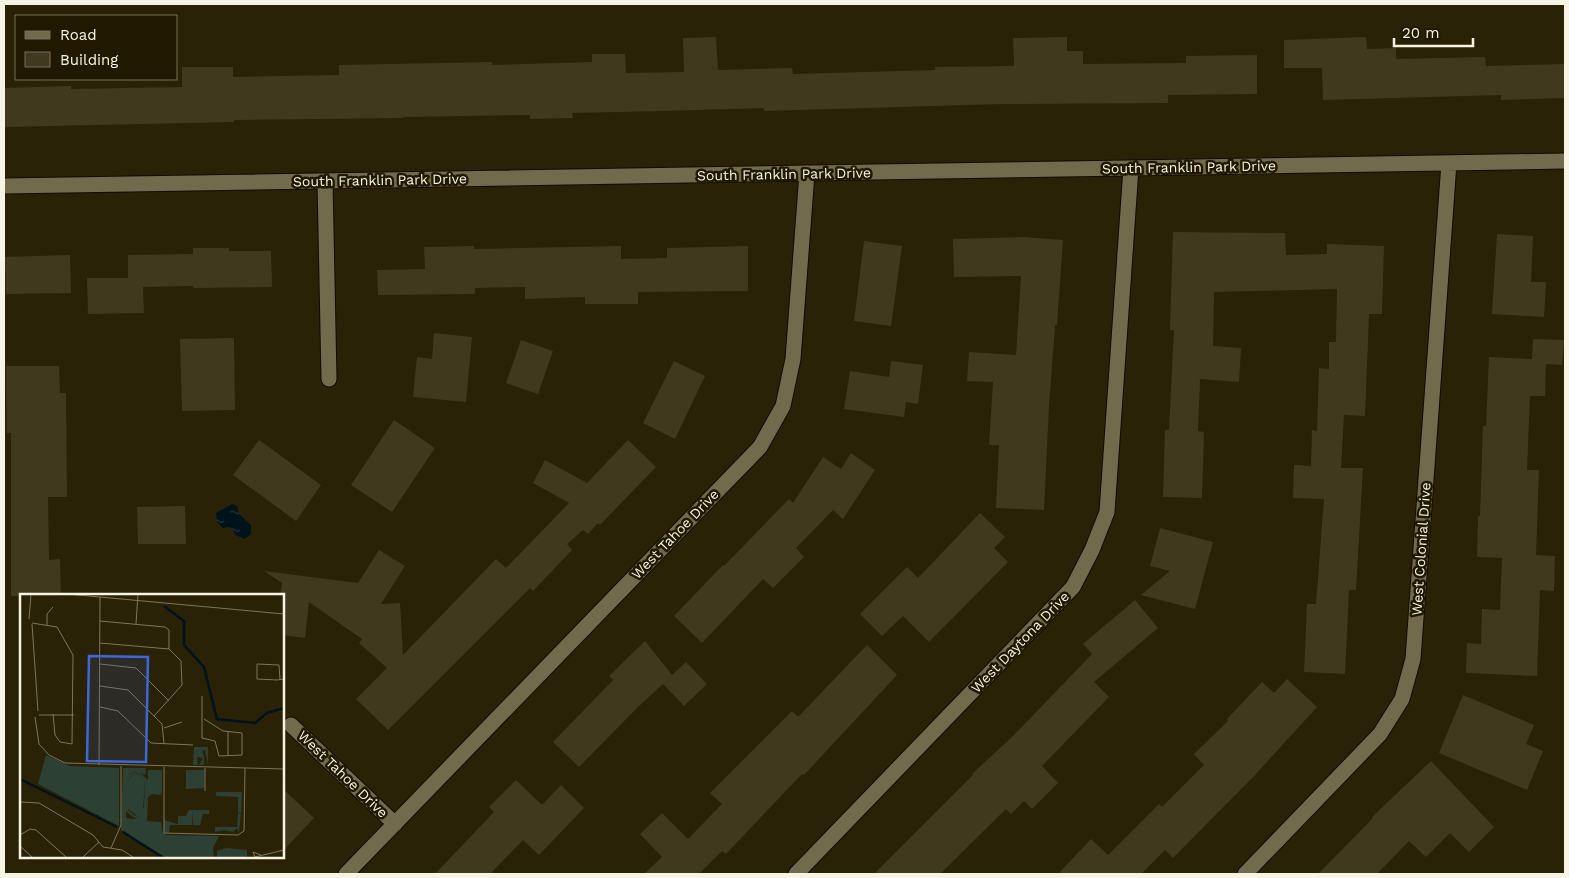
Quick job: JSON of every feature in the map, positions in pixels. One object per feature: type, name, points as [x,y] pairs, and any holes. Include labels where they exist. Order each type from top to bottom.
[{"type":"street","name":"South Franklin Park Drive","points":[[4,186],[1565,161]]},
{"type":"street","name":"West Colonial Drive","points":[[1245,874],[1380,734],[1402,700],[1414,659],[1449,163]]},
{"type":"street","name":"West Daytona Drive","points":[[796,874],[1073,587],[1092,550],[1107,512],[1131,168]]},
{"type":"street","name":"West Tahoe Drive","points":[[346,874],[760,447],[783,406],[793,359],[806,173]]},
{"type":"street","points":[[325,181],[329,379]]},
{"type":"street","name":"West Tahoe Drive","points":[[291,725],[395,824]]},
{"type":"water","points":[[232,504],[237,506],[239,514],[251,525],[251,534],[245,539],[235,535],[229,527],[223,528],[217,522],[216,513]]},
{"type":"building","points":[[716,37],[718,70],[792,68],[793,74],[935,70],[935,67],[1014,66],[1013,38],[1067,37],[1067,51],[1083,51],[1083,64],[1186,63],[1186,56],[1257,55],[1257,94],[1168,95],[1168,103],[1002,104],[764,111],[764,108],[572,113],[573,118],[530,119],[530,115],[403,117],[4,127],[4,88],[71,86],[71,89],[182,87],[182,67],[233,67],[233,77],[339,75],[339,65],[492,62],[492,65],[592,62],[592,54],[625,54],[626,73],[684,72],[683,38]]},
{"type":"building","points":[[1366,37],[1367,49],[1396,48],[1396,59],[1485,57],[1486,66],[1565,64],[1565,98],[1501,100],[1501,95],[1323,100],[1322,68],[1284,68],[1284,40]]},
{"type":"building","points":[[1173,232],[1285,233],[1286,255],[1327,254],[1327,244],[1384,246],[1382,314],[1369,314],[1365,416],[1344,415],[1341,468],[1363,468],[1356,590],[1349,590],[1345,674],[1304,672],[1307,604],[1316,604],[1324,499],[1293,498],[1294,465],[1311,466],[1312,430],[1317,431],[1319,368],[1329,369],[1329,342],[1336,342],[1337,289],[1214,292],[1213,346],[1241,348],[1239,382],[1200,379],[1198,431],[1204,432],[1202,498],[1163,497],[1165,430],[1169,430],[1174,330],[1170,330]]},
{"type":"building","points":[[1497,234],[1533,236],[1531,282],[1546,282],[1544,317],[1492,314]]},
{"type":"building","points":[[1023,237],[1063,240],[1049,406],[1044,510],[996,508],[999,445],[989,445],[993,382],[967,381],[969,352],[1016,355],[1021,276],[954,277],[953,239]]},
{"type":"building","points":[[864,241],[902,246],[891,326],[854,321]]},
{"type":"building","points":[[474,246],[474,249],[621,246],[621,259],[667,258],[667,248],[748,246],[748,291],[638,292],[638,304],[585,304],[585,297],[525,299],[525,287],[475,288],[475,294],[378,295],[377,270],[425,269],[424,247]]},
{"type":"building","points":[[193,248],[229,248],[229,251],[271,251],[272,287],[143,287],[144,313],[88,314],[87,278],[128,278],[128,255],[193,254]]},
{"type":"building","points":[[70,255],[71,293],[6,294],[5,257]]},
{"type":"building","points":[[434,333],[472,337],[466,402],[413,397],[417,357],[432,359]]},
{"type":"building","points":[[234,338],[235,410],[182,411],[180,339]]},
{"type":"building","points":[[1533,339],[1564,340],[1562,365],[1546,364],[1545,396],[1530,396],[1527,470],[1539,470],[1536,555],[1555,556],[1554,591],[1540,590],[1537,676],[1466,673],[1467,643],[1481,644],[1482,609],[1500,610],[1502,558],[1477,557],[1483,426],[1486,426],[1489,357],[1532,359]]},
{"type":"building","points":[[521,340],[553,351],[538,394],[506,383]]},
{"type":"building","points":[[674,361],[705,376],[675,439],[643,423]]},
{"type":"building","points":[[891,361],[923,365],[918,404],[906,402],[904,417],[844,409],[850,371],[889,377]]},
{"type":"building","points":[[6,366],[59,366],[60,393],[66,393],[67,497],[48,497],[49,560],[60,559],[61,594],[20,594],[20,596],[11,596],[11,433],[7,433]]},
{"type":"building","points":[[394,420],[435,448],[392,512],[351,485]]},
{"type":"building","points":[[259,440],[321,485],[296,521],[233,475]]},
{"type":"building","points":[[628,440],[656,467],[600,525],[598,523],[588,534],[583,530],[567,544],[572,550],[533,591],[530,588],[388,730],[356,699],[387,668],[359,643],[362,639],[309,602],[305,638],[284,635],[284,594],[280,594],[282,583],[264,571],[358,583],[379,550],[405,566],[381,604],[400,603],[403,655],[496,559],[506,568],[569,503],[533,483],[545,460],[587,483]]},
{"type":"building","points":[[851,453],[875,470],[843,519],[833,510],[796,548],[804,557],[773,588],[763,579],[702,643],[674,616],[789,499],[793,503],[823,457],[841,469]]},
{"type":"building","points":[[185,506],[186,544],[138,544],[137,507]]},
{"type":"building","points":[[980,513],[1005,537],[994,548],[1008,562],[929,642],[903,616],[882,636],[860,614],[907,567],[918,578]]},
{"type":"building","points":[[1160,528],[1213,542],[1195,609],[1141,595],[1170,571],[1150,566]]},
{"type":"building","points":[[1135,600],[1158,628],[1094,682],[1109,697],[1042,766],[1058,783],[1032,809],[1024,801],[1011,814],[1006,809],[940,874],[874,874],[972,774],[1013,736],[1092,654],[1083,644]]},
{"type":"building","points":[[645,641],[672,675],[686,662],[707,684],[684,706],[663,684],[579,767],[553,742],[613,680],[609,676]]},
{"type":"building","points":[[867,645],[897,675],[804,775],[802,774],[726,854],[722,851],[699,874],[644,874],[662,857],[640,834],[662,813],[688,839],[722,804],[710,793],[792,711],[798,717]]},
{"type":"building","points":[[1287,679],[1317,707],[1255,775],[1173,858],[1165,850],[1141,874],[1058,874],[1091,839],[1108,855],[1159,804],[1162,807],[1204,765],[1194,754],[1228,721],[1227,719],[1262,682],[1274,693]]},
{"type":"building","points":[[1463,695],[1534,725],[1526,744],[1543,751],[1527,790],[1439,753]]},
{"type":"building","points":[[1431,761],[1494,827],[1469,852],[1450,833],[1426,857],[1409,841],[1377,874],[1318,874],[1372,817]]},
{"type":"building","points":[[516,780],[542,805],[561,785],[584,808],[539,855],[523,840],[490,874],[435,874],[494,812],[489,807]]},
{"type":"building","points":[[284,790],[314,818],[284,850]]}]
